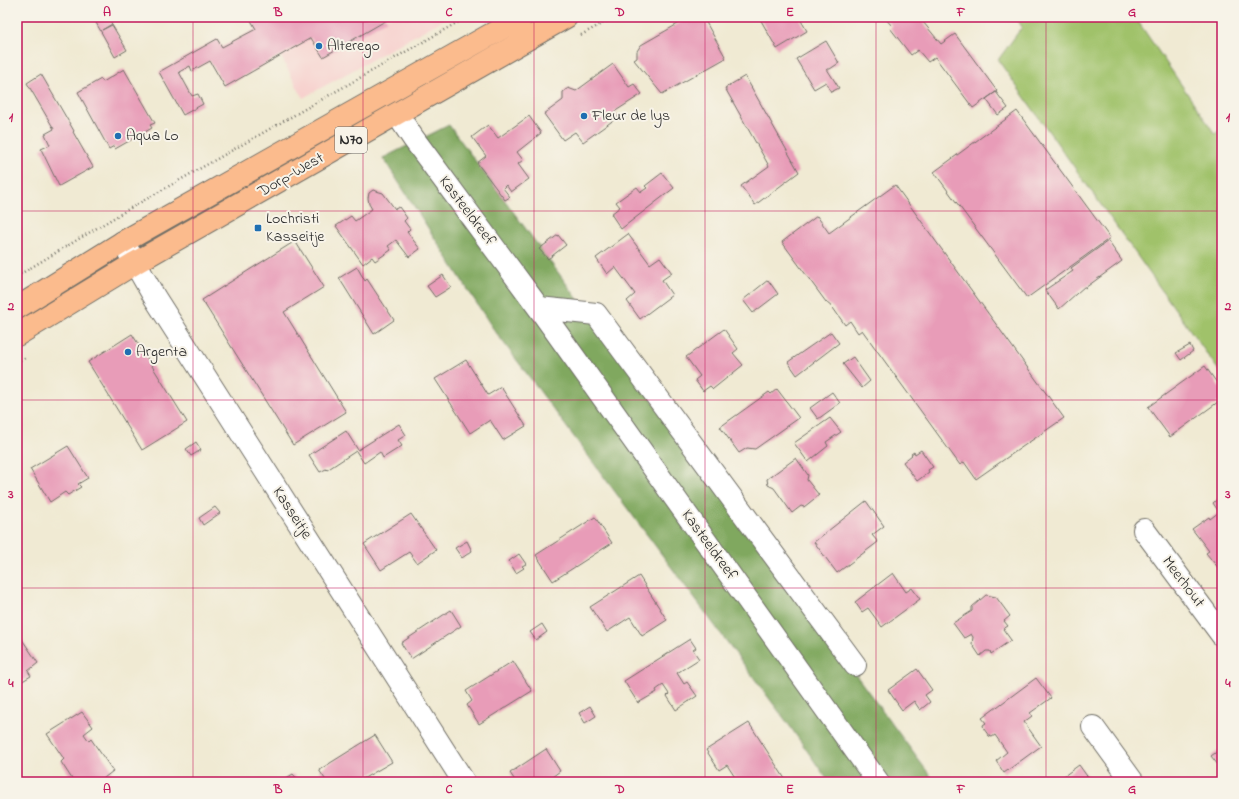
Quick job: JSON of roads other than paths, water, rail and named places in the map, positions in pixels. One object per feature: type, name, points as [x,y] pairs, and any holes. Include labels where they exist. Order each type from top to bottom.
[{"type":"main road","name":"Dorp-West","points":[[17,308],[123,242],[522,17]]},
{"type":"main road","name":"Dorp-West","points":[[17,335],[136,263],[566,17]]},
{"type":"street","name":"Kasteeldreef","points":[[397,114],[413,138],[539,308],[878,782]]},
{"type":"street","name":"Kasseitje","points":[[123,242],[168,318],[464,782]]},
{"type":"street","points":[[539,308],[596,314],[855,665]]},
{"type":"street","name":"Meerhout","points":[[1144,530],[1222,635]]},
{"type":"street","points":[[1093,727],[1133,782]]},
{"type":"place","name":"Alterego","points":[[319,46]]},
{"type":"place","name":"Fleur de lys","points":[[584,116]]},
{"type":"place","name":"Aqua Lo","points":[[118,136]]},
{"type":"place","name":"Lochristi Kasseitje","points":[[258,228]]},
{"type":"place","name":"Argenta","points":[[128,352]]}]
